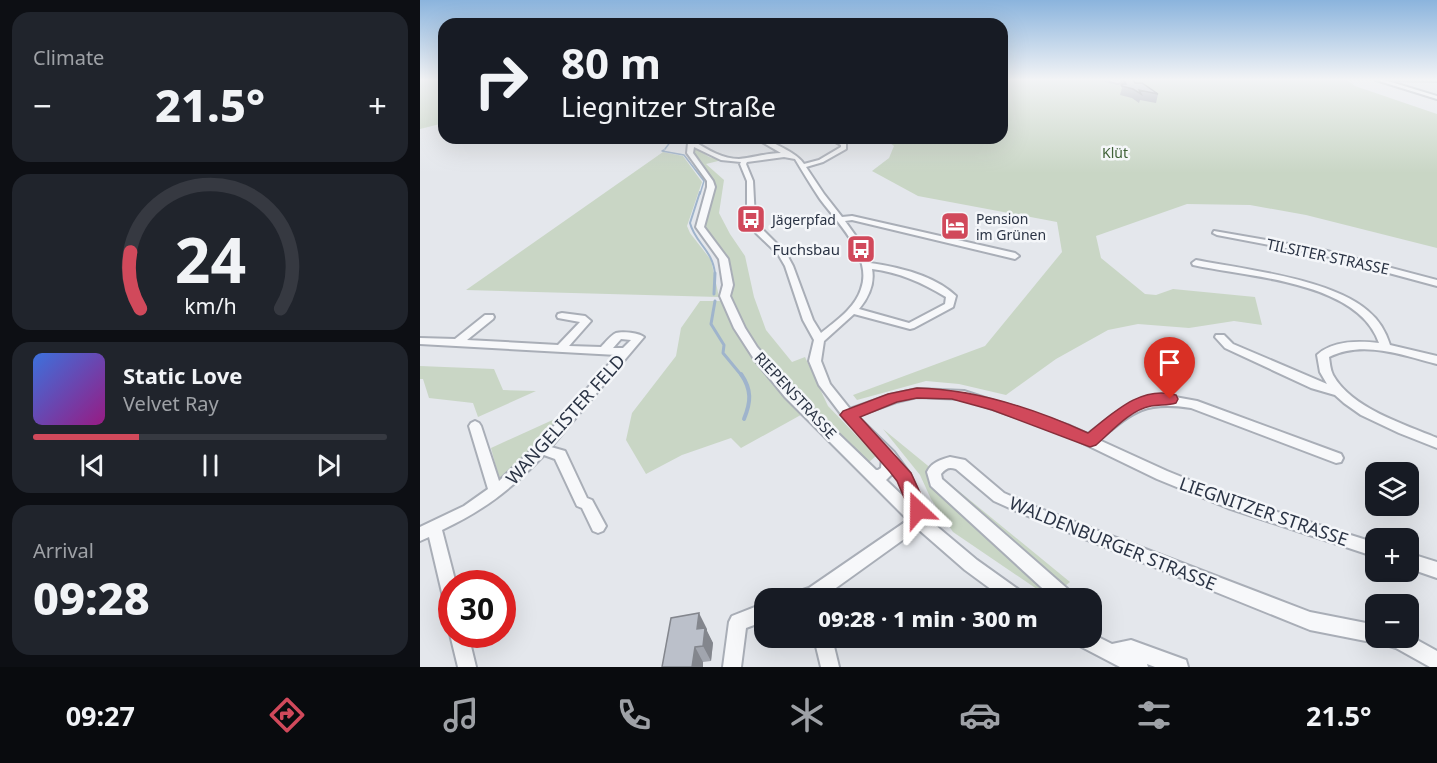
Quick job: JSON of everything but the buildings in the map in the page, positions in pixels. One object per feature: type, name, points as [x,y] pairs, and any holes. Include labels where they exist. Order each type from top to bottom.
[{"type":"street","name":"RIEPENSTRASSE","points":[[692,144],[690,153],[710,181],[711,187],[700,227],[724,257],[728,285],[725,297],[741,331],[759,358],[785,388],[918,521],[976,571],[1001,588]]},
{"type":"street","points":[[697,144],[711,155],[745,160],[789,155]]},
{"type":"street","points":[[769,144],[797,158],[819,193],[841,219],[868,266],[865,294],[854,311],[819,340],[815,361],[825,385],[848,415],[889,456],[904,478],[918,510],[934,535]]},
{"type":"street","points":[[803,166],[821,161],[844,148],[844,144]]},
{"type":"street","points":[[745,160],[743,164],[750,181],[751,219],[759,231],[782,253],[789,266],[808,320],[819,340]]},
{"type":"street","points":[[841,219],[852,218],[1015,256]]},
{"type":"street","name":"TILSITER STRASSE","points":[[1217,233],[1323,253],[1437,283]]},
{"type":"street","points":[[1196,263],[1313,287],[1351,303],[1377,325],[1386,348]]},
{"type":"street","points":[[854,311],[910,326],[950,304],[951,296],[933,284],[883,267],[868,266]]},
{"type":"street","points":[[561,348],[586,321],[581,318],[562,316]]},
{"type":"street","points":[[457,343],[489,317]]},
{"type":"street","name":"WANGELISTER FELD","points":[[427,530],[469,510],[511,480],[542,449],[639,337],[618,336],[605,350]]},
{"type":"street","points":[[1220,337],[1229,346],[1315,385],[1337,391],[1370,415],[1437,442]]},
{"type":"street","points":[[420,341],[626,352]]},
{"type":"street","points":[[1337,391],[1323,368],[1323,355],[1334,348],[1364,345],[1437,360]]},
{"type":"street","name":"LIEGNITZER STRASSE","points":[[848,415],[894,398],[917,393],[956,394],[1025,416],[1090,441],[1162,475],[1233,504],[1365,546]]},
{"type":"street","points":[[1090,441],[1130,408],[1149,400],[1170,399],[1193,404],[1336,458]]},
{"type":"street","points":[[475,426],[496,492]]},
{"type":"street","points":[[542,449],[560,455],[582,502],[587,504],[598,526]]},
{"type":"street","points":[[873,476],[881,476],[888,470],[889,456]]},
{"type":"street","name":"WALDENBURGER STRASSE","points":[[1054,588],[936,482],[934,472],[941,465],[950,462],[960,464],[999,497],[1256,600],[1310,621],[1365,632]]},
{"type":"street","points":[[823,588],[918,521]]},
{"type":"street","points":[[427,530],[441,570]]},
{"type":"street","points":[[1419,564],[1437,570]]},
{"type":"street","points":[[732,667],[738,622],[754,616]]},
{"type":"street","points":[[462,648],[467,667]]},
{"type":"street","points":[[825,648],[830,667]]},
{"type":"street","points":[[1102,648],[1139,667]]},
{"type":"street","points":[[1413,648],[1437,661]]},
{"type":"street","points":[[1112,653],[1131,649],[1179,667]]},
{"type":"green space","points":[[420,110],[438,110],[438,124],[420,129]]},
{"type":"green space","name":"Klüt","points":[[1008,110],[1426,110],[1437,114],[1437,248],[1306,215],[1250,205],[1187,204],[1096,236],[1101,258],[1145,294],[1156,295],[1173,289],[1255,297],[1262,325],[1234,321],[1189,328],[1138,324],[1108,330],[1056,359],[1006,395],[959,384],[926,381],[857,400],[853,395],[985,346],[1062,252],[1057,222],[918,196],[872,171],[889,158],[894,146],[891,144],[1008,144]]},
{"type":"green space","points":[[694,147],[709,157],[722,160],[706,164],[724,180],[719,213],[745,256],[754,297],[766,330],[792,362],[805,357],[828,406],[876,456],[869,462],[766,360],[744,330],[729,297],[733,275],[731,267],[723,252],[704,229],[715,187],[711,176],[697,158]]},
{"type":"green space","points":[[663,152],[683,156],[702,182],[687,226],[711,260],[719,297],[466,290]]},
{"type":"green space","points":[[700,301],[722,301],[741,331],[808,411],[741,448],[731,438],[682,455],[646,474],[626,440],[632,413],[676,356],[681,328]]},
{"type":"green space","points":[[420,366],[494,369],[503,390],[536,391],[478,417],[473,403],[429,398],[423,379],[420,379]]},
{"type":"green space","points":[[568,413],[538,449],[499,479],[491,448]]},
{"type":"green space","points":[[883,429],[1070,582],[1062,588],[1035,588],[953,532],[931,499],[920,475]]},
{"type":"waterway","points":[[665,149],[669,144]]},
{"type":"waterway","points":[[664,150],[662,151],[684,155],[704,181],[700,194]]},
{"type":"waterway","points":[[700,192],[690,223],[711,259],[715,274]]},
{"type":"waterway","points":[[714,294],[715,274]]},
{"type":"waterway","points":[[715,301],[711,324],[724,345],[723,353],[742,376]]},
{"type":"waterway","points":[[741,374],[747,385],[749,396],[744,419]]},
{"type":"place","name":"Jägerpfad","points":[[751,219]]},
{"type":"place","name":"Pension im Grünen","points":[[955,226]]},
{"type":"place","name":"Fuchsbau","points":[[861,249]]},
{"type":"route","points":[[918,510],[904,478],[889,456],[848,415],[894,398],[917,393],[964,395],[1065,429],[1090,441],[1130,408],[1149,400],[1170,399]]}]
